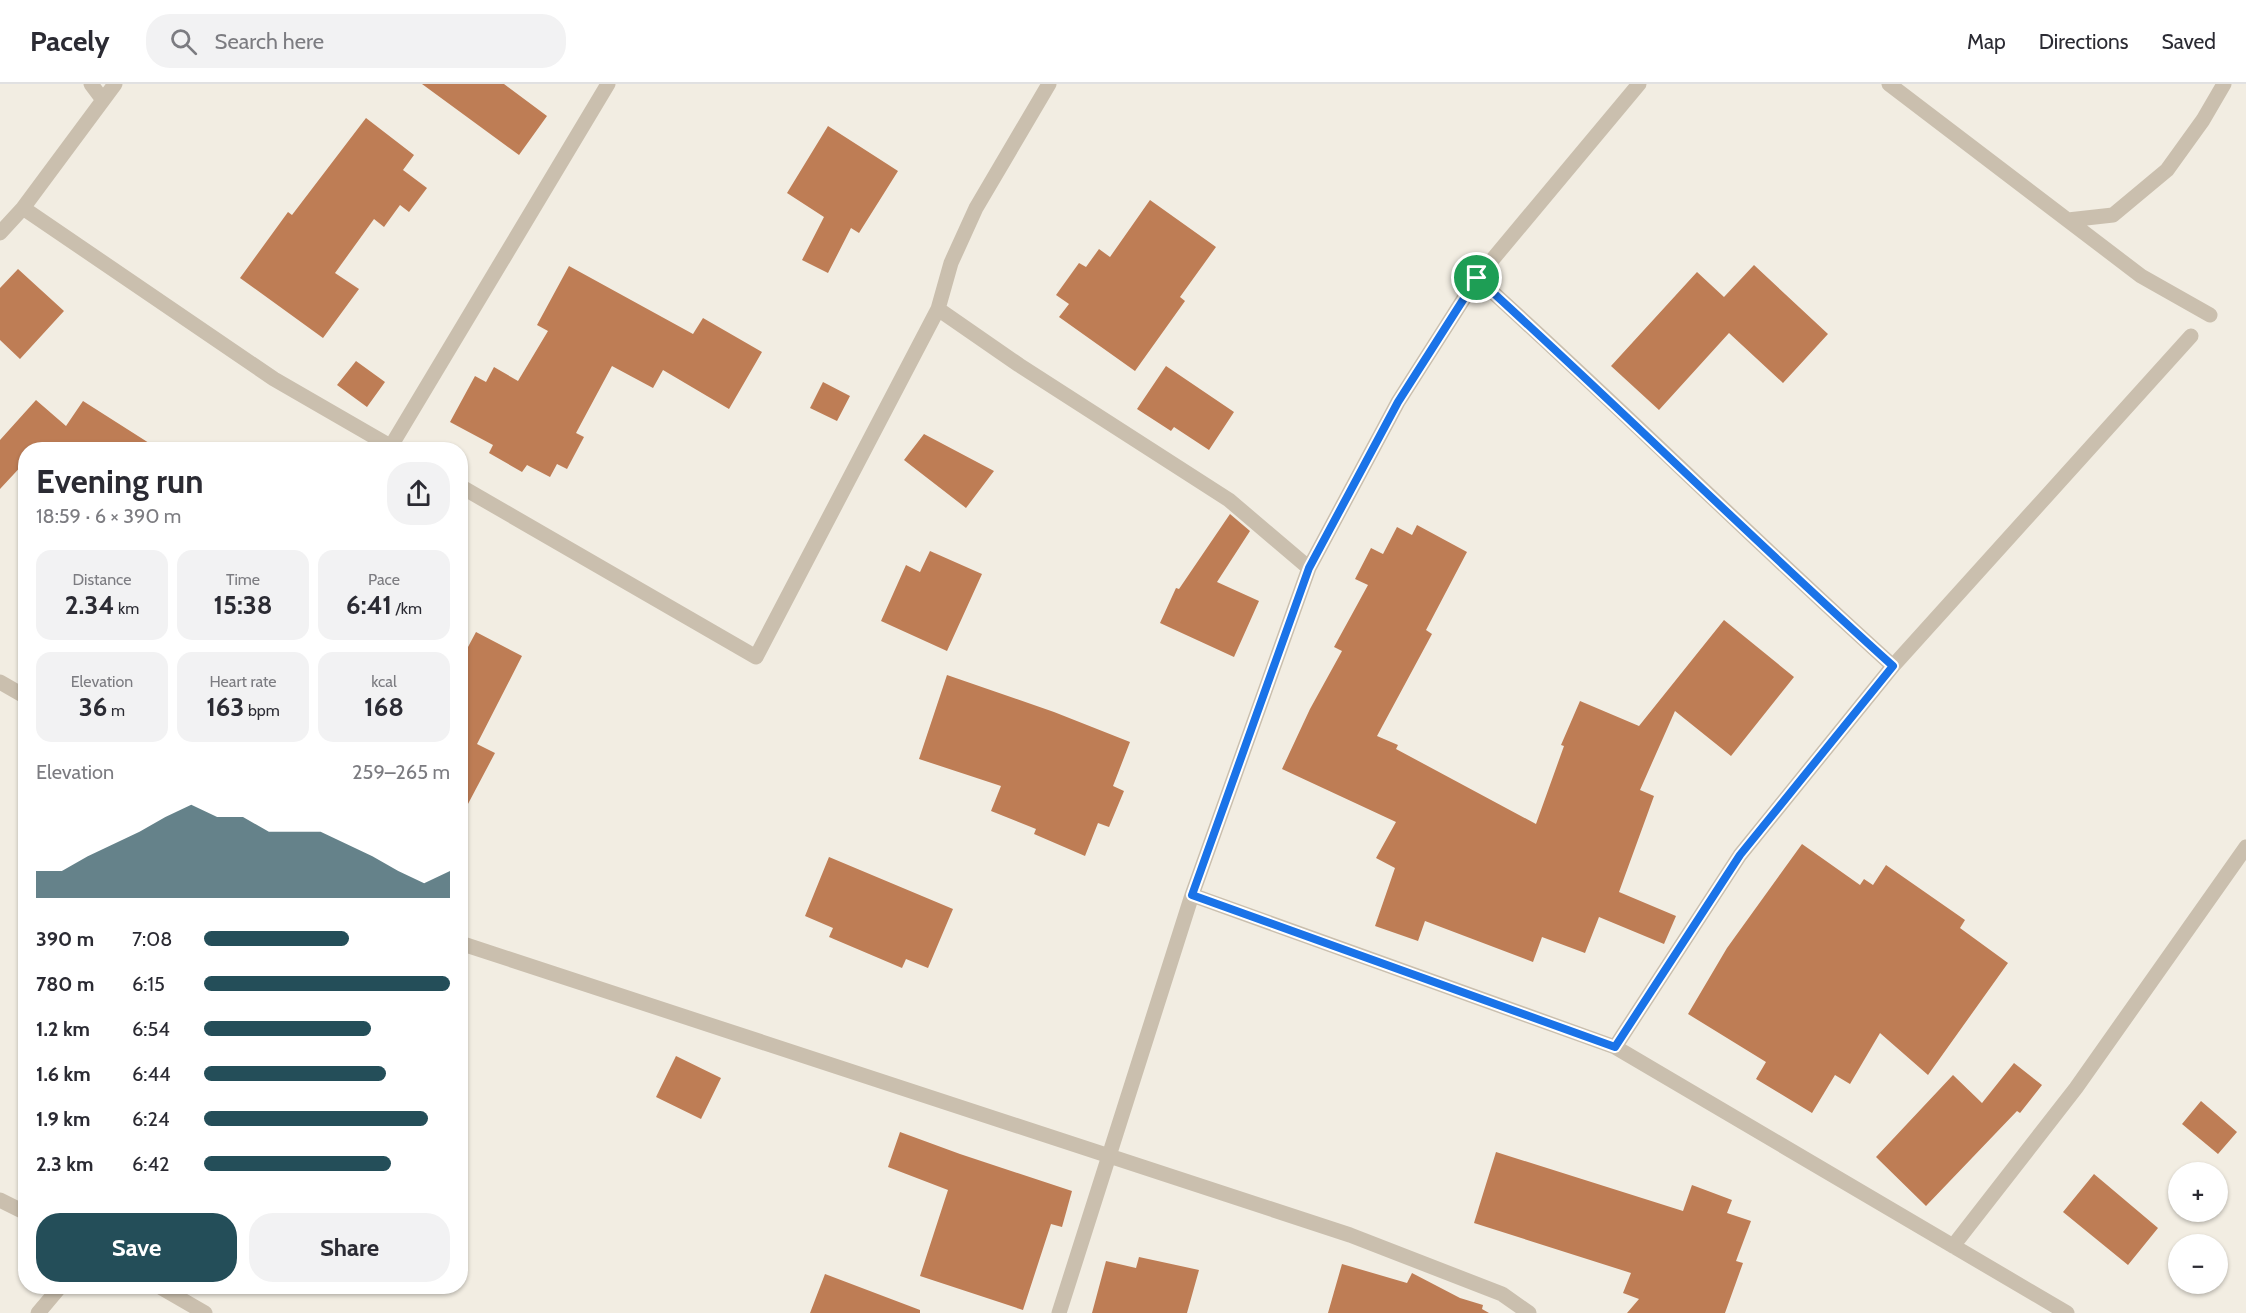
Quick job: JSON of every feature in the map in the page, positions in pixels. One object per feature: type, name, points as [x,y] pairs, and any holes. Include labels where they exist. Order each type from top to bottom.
[{"type":"street","points":[[91,84],[103,100]]},
{"type":"street","points":[[0,233],[23,208],[115,84]]},
{"type":"street","points":[[398,442],[608,84]]},
{"type":"street","points":[[468,491],[756,657],[938,309],[951,263],[976,208],[1049,84]]},
{"type":"street","points":[[1059,1313],[1192,895],[1309,568],[1398,402],[1477,278],[1639,84]]},
{"type":"street","points":[[1889,84],[2141,276],[2210,315]]},
{"type":"street","points":[[2068,220],[2113,215],[2167,170],[2203,120],[2224,84]]},
{"type":"street","points":[[23,208],[274,379],[384,442]]},
{"type":"street","points":[[1477,278],[1579,370],[1777,560],[1893,666]]},
{"type":"street","points":[[938,309],[1028,371],[1230,500],[1309,568]]},
{"type":"street","points":[[1615,1047],[1740,855],[1893,666],[2192,336]]},
{"type":"street","points":[[0,682],[18,692]]},
{"type":"street","points":[[1953,1246],[2076,1088],[2246,847]]},
{"type":"street","points":[[1192,895],[1615,1047],[2067,1313]]},
{"type":"street","points":[[468,946],[1350,1234],[1502,1294],[1529,1313]]},
{"type":"street","points":[[0,1200],[18,1209]]},
{"type":"street","points":[[38,1313],[54,1294]]},
{"type":"street","points":[[172,1294],[205,1313]]},
{"type":"building","points":[[422,84],[504,84],[547,116],[519,155]]},
{"type":"building","points":[[366,118],[414,155],[403,170],[427,188],[409,212],[400,205],[384,227],[374,219],[335,273],[359,289],[323,338],[240,278],[288,212],[292,215]]},
{"type":"building","points":[[828,126],[898,171],[859,233],[851,228],[828,273],[802,260],[824,217],[787,193]]},
{"type":"building","points":[[1150,200],[1216,247],[1180,297],[1185,301],[1135,371],[1059,317],[1069,304],[1056,295],[1079,263],[1086,267],[1099,249],[1110,257]]},
{"type":"building","points":[[1754,265],[1828,334],[1783,383],[1729,333],[1659,410],[1611,366],[1697,272],[1724,297]]},
{"type":"building","points":[[569,266],[693,334],[703,318],[762,352],[729,409],[663,370],[653,388],[612,366],[576,433],[584,437],[567,469],[557,464],[550,477],[527,465],[522,472],[489,453],[493,445],[450,422],[475,376],[486,382],[494,367],[518,381],[548,331],[537,325]]},
{"type":"building","points":[[18,269],[64,311],[20,359],[0,340],[0,288]]},
{"type":"building","points":[[356,361],[385,382],[367,407],[337,385]]},
{"type":"building","points":[[1166,366],[1234,412],[1209,450],[1174,427],[1171,431],[1137,409]]},
{"type":"building","points":[[823,382],[850,396],[837,421],[810,408]]},
{"type":"building","points":[[36,400],[66,426],[83,401],[147,442],[18,442],[18,470],[0,489],[0,440]]},
{"type":"building","points":[[924,434],[994,471],[966,508],[904,460]]},
{"type":"building","points":[[1230,514],[1250,531],[1217,582],[1259,601],[1234,657],[1160,623],[1176,588],[1179,589]]},
{"type":"building","points":[[1417,525],[1467,552],[1426,630],[1432,634],[1377,736],[1398,745],[1396,749],[1536,824],[1564,746],[1561,745],[1580,701],[1639,726],[1724,620],[1794,677],[1731,756],[1675,711],[1640,790],[1654,796],[1619,892],[1676,916],[1664,944],[1599,917],[1585,953],[1542,937],[1533,962],[1425,921],[1418,941],[1375,926],[1395,868],[1376,858],[1396,822],[1282,769],[1310,709],[1342,651],[1334,647],[1368,585],[1355,579],[1371,548],[1383,554],[1397,527],[1412,535]]},
{"type":"building","points":[[930,551],[982,574],[947,651],[881,621],[906,565],[920,572]]},
{"type":"building","points":[[476,632],[522,656],[477,744],[495,753],[468,804],[468,647]]},
{"type":"building","points":[[947,675],[1054,712],[1130,742],[1113,786],[1124,791],[1109,827],[1098,823],[1085,856],[1034,834],[1036,829],[991,811],[1001,786],[919,759]]},
{"type":"building","points":[[1802,844],[1860,885],[1864,879],[1873,885],[1886,865],[1965,920],[1960,928],[2008,963],[1928,1075],[1880,1033],[1850,1084],[1835,1075],[1812,1113],[1756,1079],[1766,1062],[1688,1014],[1727,948]]},
{"type":"building","points":[[829,857],[953,909],[928,968],[906,959],[902,968],[829,937],[833,928],[805,916]]},
{"type":"building","points":[[676,1056],[721,1078],[701,1119],[656,1097]]},
{"type":"building","points":[[2014,1063],[2042,1085],[2020,1113],[2017,1111],[1926,1206],[1876,1157],[1953,1075],[1982,1103]]},
{"type":"building","points":[[2201,1101],[2237,1132],[2218,1154],[2182,1124]]},
{"type":"building","points":[[900,1132],[1072,1191],[1062,1227],[1051,1224],[1023,1310],[920,1276],[948,1190],[888,1167]]},
{"type":"building","points":[[1496,1152],[1683,1211],[1692,1185],[1732,1200],[1727,1213],[1751,1221],[1736,1261],[1743,1263],[1725,1313],[1627,1313],[1639,1299],[1623,1293],[1631,1273],[1474,1223]]},
{"type":"building","points":[[2094,1174],[2158,1228],[2128,1265],[2063,1212]]},
{"type":"building","points":[[1139,1257],[1199,1270],[1187,1313],[1092,1313],[1106,1261],[1136,1268]]},
{"type":"building","points":[[1342,1264],[1407,1283],[1412,1273],[1460,1298],[1483,1305],[1482,1309],[1489,1313],[1328,1313]]},
{"type":"building","points":[[825,1274],[920,1310],[920,1313],[810,1313]]},
{"type":"route","points":[[1477,278],[1579,370],[1777,560],[1893,666],[1740,855],[1615,1047],[1192,895],[1309,568],[1398,402],[1477,278]]}]
